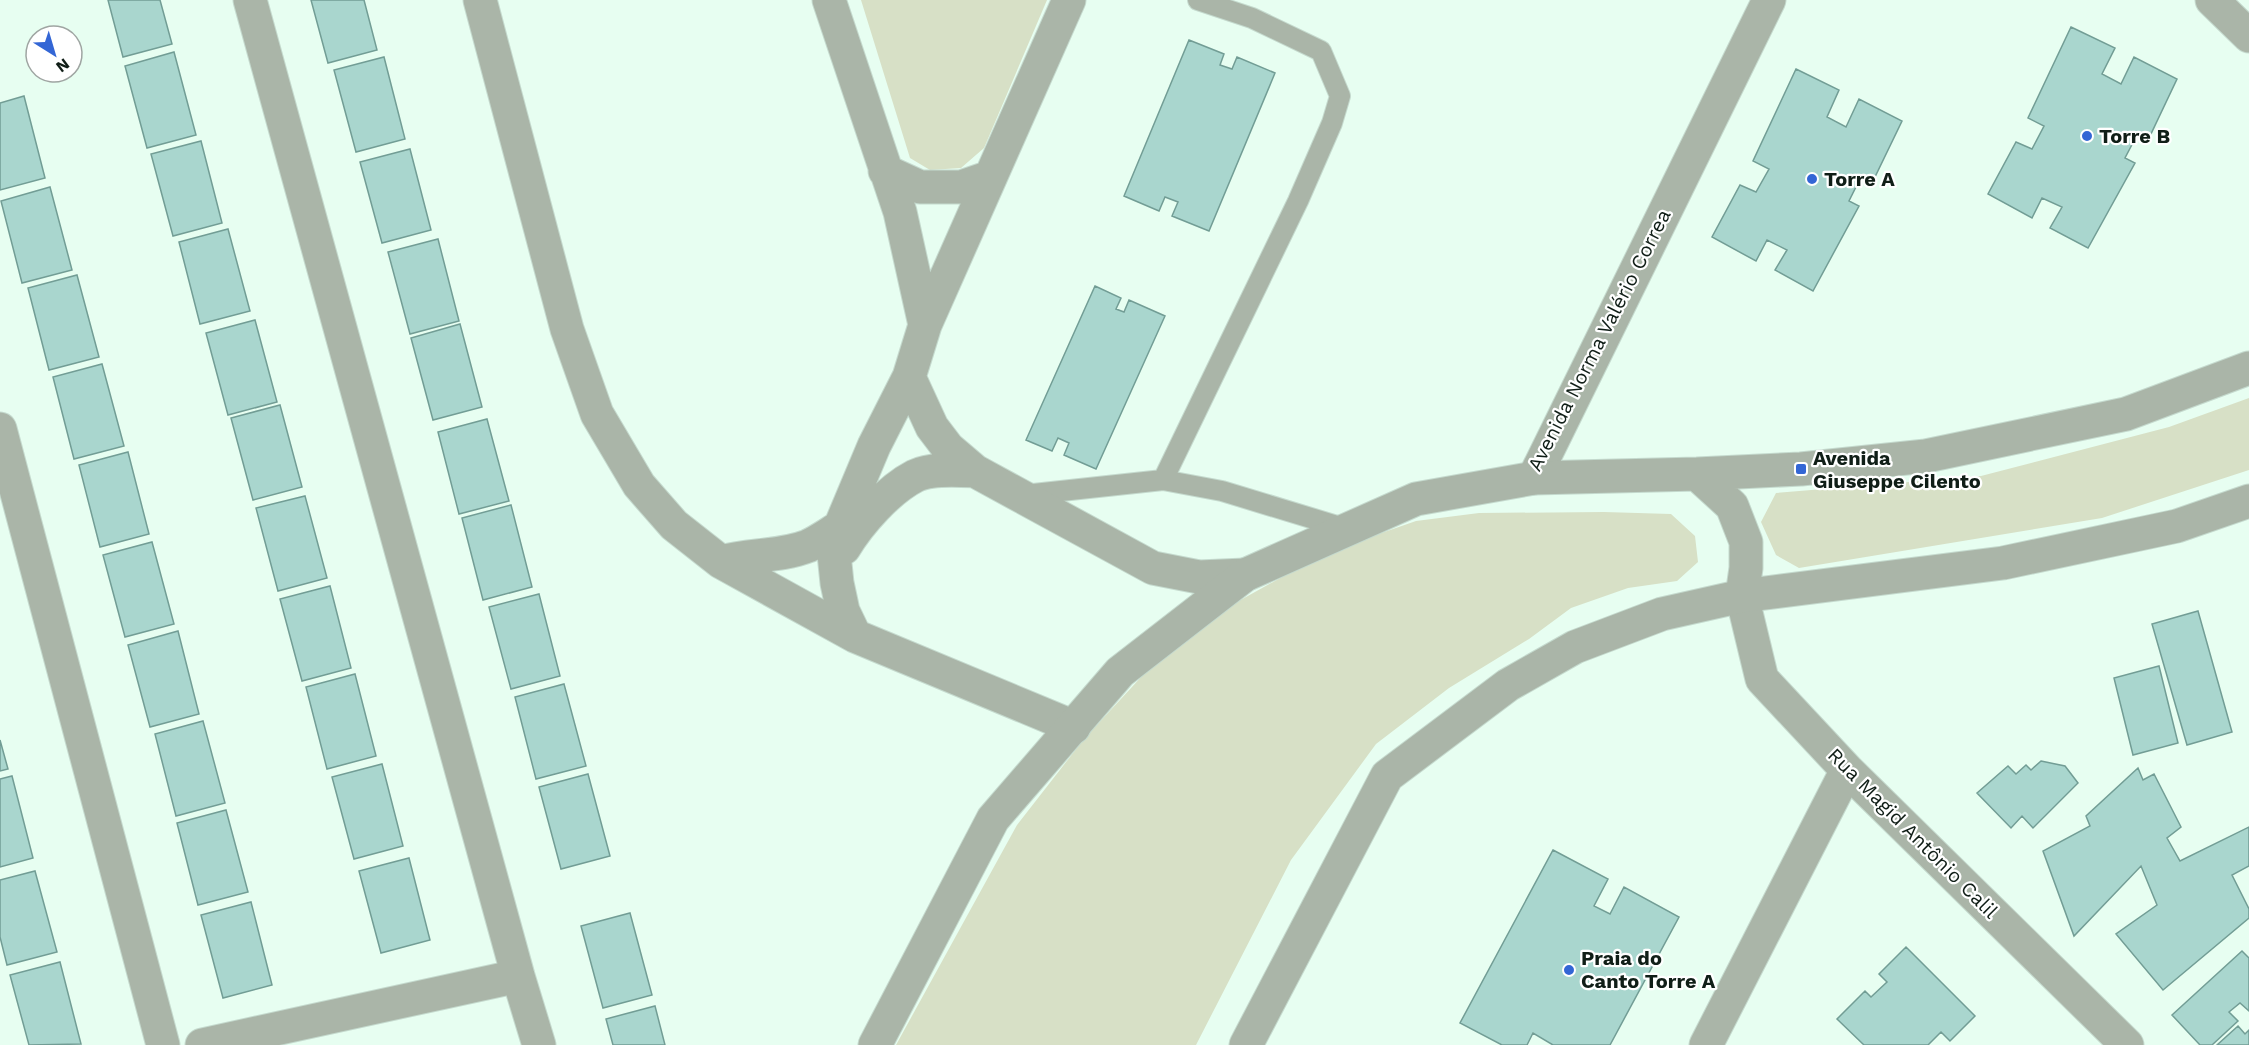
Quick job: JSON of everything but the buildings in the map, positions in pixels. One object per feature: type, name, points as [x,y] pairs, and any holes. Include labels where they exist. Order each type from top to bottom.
[{"type":"street","points":[[250,0],[518,976],[539,1045]]},
{"type":"street","points":[[480,0],[567,329],[597,414],[639,485],[674,525],[721,562],[855,636],[1074,727]]},
{"type":"street","points":[[829,0],[900,212],[924,326]]},
{"type":"street","points":[[855,636],[843,611],[837,583],[834,554],[840,526],[874,446],[909,377],[924,326],[1069,0]]},
{"type":"street","name":"Avenida Norma Valério Correa","points":[[875,1045],[993,819],[1120,672],[1245,575],[1416,498],[1534,478],[1769,0]]},
{"type":"street","points":[[2212,0],[2249,36]]},
{"type":"street","points":[[885,171],[920,187],[961,187],[990,177]]},
{"type":"street","points":[[1534,478],[1801,469],[1926,456],[2126,414],[2249,368]]},
{"type":"street","points":[[909,377],[932,427],[948,448],[975,471],[1153,568],[1199,577],[1245,575]]},
{"type":"street","points":[[0,429],[163,1045]]},
{"type":"street","points":[[835,563],[850,538],[880,502],[916,475],[949,470],[975,471]]},
{"type":"street","points":[[1697,474],[1732,506],[1746,542],[1746,568],[1742,596]]},
{"type":"street","points":[[1246,1045],[1387,776],[1508,685],[1575,647],[1662,614],[1742,596],[2003,563],[2177,526],[2249,501]]},
{"type":"street","points":[[721,562],[740,557],[770,556],[807,546],[840,526]]},
{"type":"street","name":"Rua Magid Antônio Calil","points":[[1742,596],[1762,680],[1847,770],[2127,1045]]},
{"type":"street","points":[[1706,1045],[1847,770]]},
{"type":"street","points":[[202,1045],[518,976]]},
{"type":"lane","points":[[1162,480],[1298,201],[1332,123],[1340,96],[1321,51],[1252,18],[1198,0]]},
{"type":"lane","points":[[1018,495],[1162,480],[1222,491],[1347,530]]},
{"type":"green space","points":[[861,0],[1047,0],[984,148],[961,168],[930,170],[910,158]]},
{"type":"green space","points":[[2249,398],[2249,470],[2102,518],[1799,568],[1776,555],[1761,522],[1776,493],[1981,476],[2169,427]]},
{"type":"green space","points":[[1479,513],[1671,514],[1695,536],[1698,562],[1677,581],[1628,588],[1571,608],[1529,639],[1449,688],[1376,744],[1291,860],[1196,1045],[896,1045],[1017,825],[1084,739],[1155,662],[1237,602],[1327,552],[1416,521]]},
{"type":"place","name":"Torre B","points":[[2087,136]]},
{"type":"place","name":"Torre A","points":[[1812,179]]},
{"type":"place","name":"Avenida Giuseppe Cilento","points":[[1801,469]]},
{"type":"place","name":"Praia do Canto Torre A","points":[[1569,970]]}]
